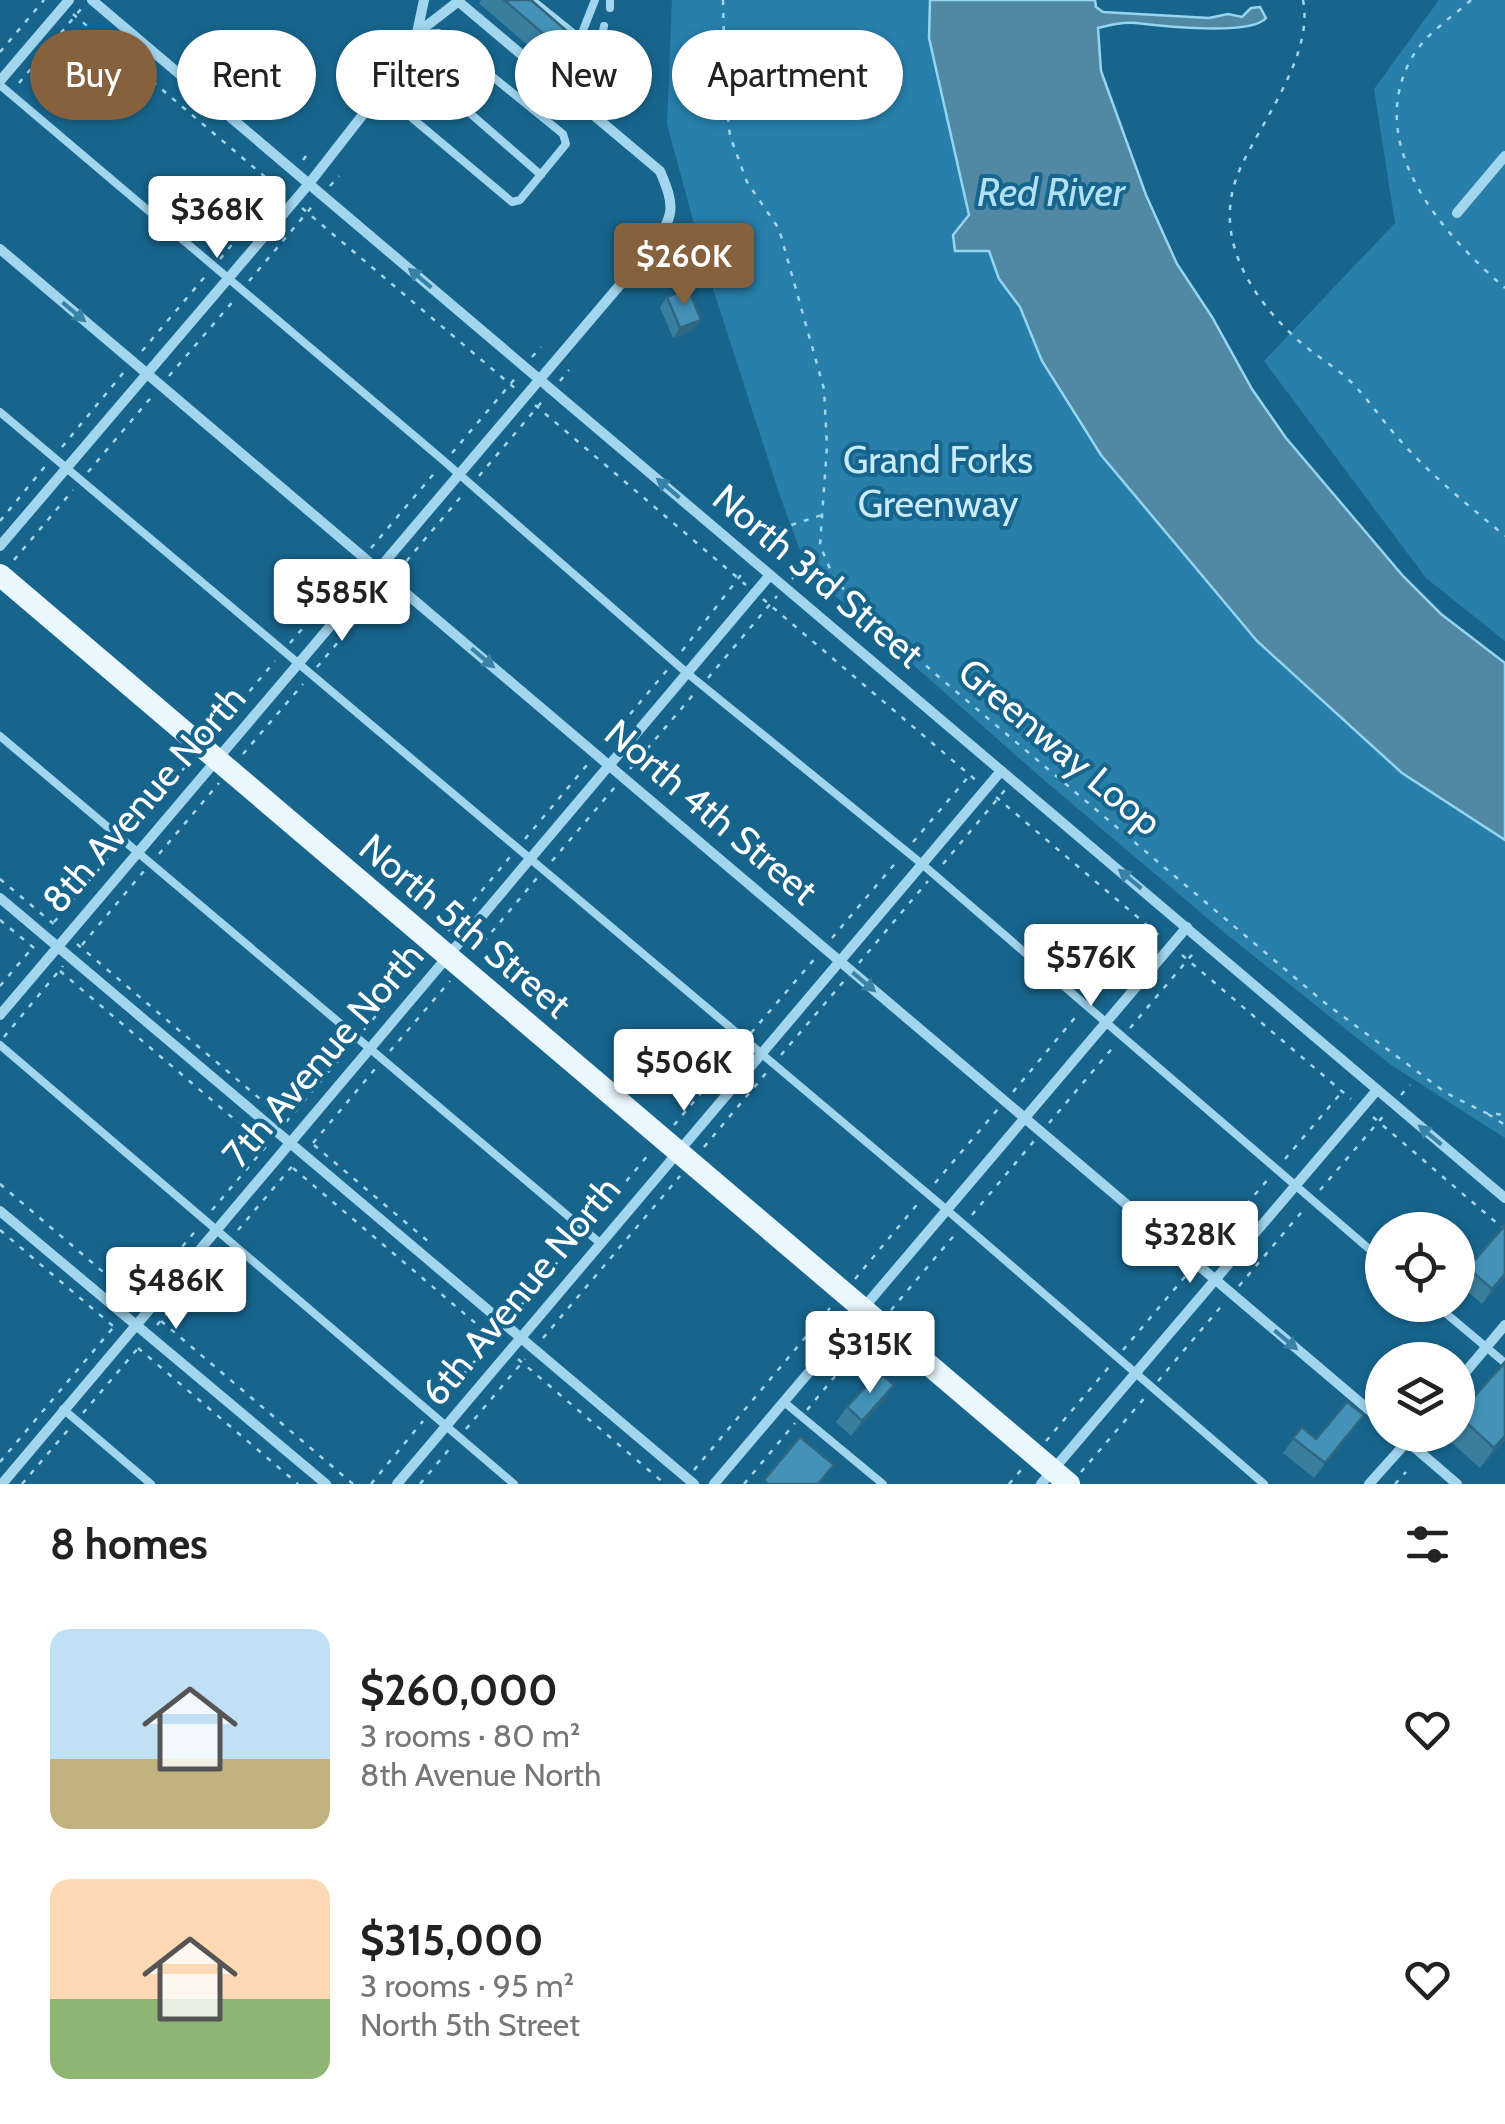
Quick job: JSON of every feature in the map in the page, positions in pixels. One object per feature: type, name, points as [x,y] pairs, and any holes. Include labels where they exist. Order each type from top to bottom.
[{"type":"main road","name":"North 5th Street","points":[[0,575],[1034,1455],[1054,1479]]},
{"type":"street","name":"North 3rd Street","points":[[90,0],[1505,1198]]},
{"type":"street","points":[[417,30],[424,0]]},
{"type":"street","points":[[421,30],[460,1]]},
{"type":"street","name":"8th Avenue North","points":[[460,1],[515,48]]},
{"type":"street","points":[[0,83],[66,3]]},
{"type":"street","points":[[0,546],[294,202],[359,120]]},
{"type":"street","name":"8th Avenue North","points":[[0,1015],[671,220],[671,196],[660,171],[599,120]]},
{"type":"street","points":[[1456,213],[1505,156]]},
{"type":"street","name":"North 4th Street","points":[[0,249],[1365,1406]]},
{"type":"street","name":"7th Avenue North","points":[[2,1484],[287,1142],[770,575]]},
{"type":"street","name":"6th Avenue North","points":[[397,1484],[600,1243],[685,1157],[760,1055],[1001,771]]},
{"type":"street","points":[[0,898],[691,1481]]},
{"type":"street","points":[[714,1484],[784,1402],[871,1317],[947,1210],[1187,927]]},
{"type":"street","points":[[1054,1479],[1137,1372],[1377,1090]]},
{"type":"street","points":[[0,1210],[326,1484]]},
{"type":"street","points":[[1475,1360],[1505,1325]]},
{"type":"street","points":[[1369,1484],[1395,1452]]},
{"type":"street","points":[[1423,1452],[1457,1484]]},
{"type":"lane","points":[[532,0],[570,30]]},
{"type":"lane","points":[[583,30],[595,0]]},
{"type":"lane","points":[[603,30],[604,26]]},
{"type":"lane","points":[[414,120],[512,202],[520,200],[566,144],[563,134],[495,79]]},
{"type":"lane","points":[[0,83],[674,662],[934,874],[1365,1246]]},
{"type":"lane","points":[[478,120],[541,174]]},
{"type":"lane","points":[[0,412],[947,1210],[1264,1484]]},
{"type":"lane","points":[[0,736],[600,1243]]},
{"type":"lane","points":[[0,1043],[514,1484]]},
{"type":"lane","points":[[1456,1322],[1505,1363]]},
{"type":"lane","points":[[784,1402],[883,1484]]},
{"type":"lane","points":[[63,1409],[151,1484]]},
{"type":"path","points":[[0,52],[44,0]]},
{"type":"path","points":[[10,93],[90,0]]},
{"type":"path","name":"Greenway Loop","points":[[723,0],[730,136],[748,182],[779,230],[824,389],[828,446],[820,545],[835,580],[933,672],[1326,1003],[1446,1093],[1486,1114],[1505,1116]]},
{"type":"path","points":[[1303,0],[1306,14],[1302,44],[1233,189],[1229,216],[1239,266],[1247,282],[1300,342],[1350,380],[1399,440],[1505,536]]},
{"type":"path","points":[[1471,0],[1423,42],[1412,57],[1399,94],[1400,136],[1410,175],[1440,224],[1505,288]]},
{"type":"path","points":[[66,3],[75,16],[1505,1230]]},
{"type":"path","points":[[0,520],[310,151]]},
{"type":"path","points":[[80,947],[150,864],[284,651],[541,347]]},
{"type":"path","points":[[53,924],[123,841],[311,674],[568,370]]},
{"type":"path","points":[[442,1253],[312,1143],[383,1060],[516,850],[674,662],[776,530],[824,514]]},
{"type":"path","points":[[0,878],[287,1122],[357,1038],[543,872],[801,568]]},
{"type":"path","points":[[420,1484],[534,1349],[685,1157],[773,1065],[1012,781]]},
{"type":"path","points":[[0,920],[47,959]]},
{"type":"path","points":[[691,1481],[695,1468],[1150,928]]},
{"type":"path","points":[[744,1484],[802,1416],[871,1317],[964,1225],[1204,941]]},
{"type":"path","points":[[0,986],[33,948]]},
{"type":"path","points":[[0,1043],[70,958]]},
{"type":"path","points":[[60,970],[277,1155]]},
{"type":"path","points":[[1009,1484],[1342,1092]]},
{"type":"path","points":[[1486,1114],[1505,1125]]},
{"type":"path","points":[[0,1462],[277,1134]]},
{"type":"path","points":[[149,1335],[302,1155]]},
{"type":"path","points":[[292,1167],[665,1484]]},
{"type":"path","points":[[0,1184],[147,1309]]},
{"type":"path","points":[[0,1230],[124,1336]]},
{"type":"path","points":[[161,1321],[354,1484]]},
{"type":"path","points":[[22,1484],[138,1348],[298,1484]]},
{"type":"path","points":[[695,1468],[714,1484]]},
{"type":"path","points":[[1396,1484],[1406,1472]]},
{"type":"green space","name":"Grand Forks Greenway","points":[[672,0],[930,0],[929,38],[969,216],[954,234],[989,250],[999,279],[1020,307],[1505,839],[1505,1138],[1391,1065],[1226,934],[808,572],[704,261],[667,124]]},
{"type":"green space","points":[[1439,0],[1505,0],[1505,641],[1426,578],[1264,361],[1395,223],[1374,89]]},
{"type":"water","name":"Red River","points":[[930,0],[1095,0],[1096,7],[1103,12],[1209,18],[1228,14],[1242,17],[1251,8],[1260,7],[1266,18],[1243,27],[1131,23],[1098,28],[1101,71],[1146,195],[1177,264],[1252,389],[1286,438],[1403,576],[1441,614],[1505,663],[1505,840],[1402,773],[1257,641],[1101,455],[1042,361],[1020,307],[999,279],[989,251],[955,251],[953,235],[969,215],[929,38]]},
{"type":"building","points":[[504,0],[531,0],[566,30],[539,30]]},
{"type":"building","points":[[688,288],[701,320],[680,328],[667,297]]},
{"type":"building","points":[[1505,1225],[1505,1274],[1492,1289],[1475,1274],[1475,1260]]},
{"type":"building","points":[[1505,1362],[1505,1436],[1494,1448],[1475,1431],[1475,1396]]},
{"type":"building","points":[[879,1372],[894,1385],[862,1421],[847,1407]]},
{"type":"building","points":[[1347,1402],[1364,1415],[1325,1463],[1293,1438],[1302,1427],[1316,1439]]},
{"type":"building","points":[[800,1437],[834,1465],[818,1484],[768,1484],[764,1480]]}]
